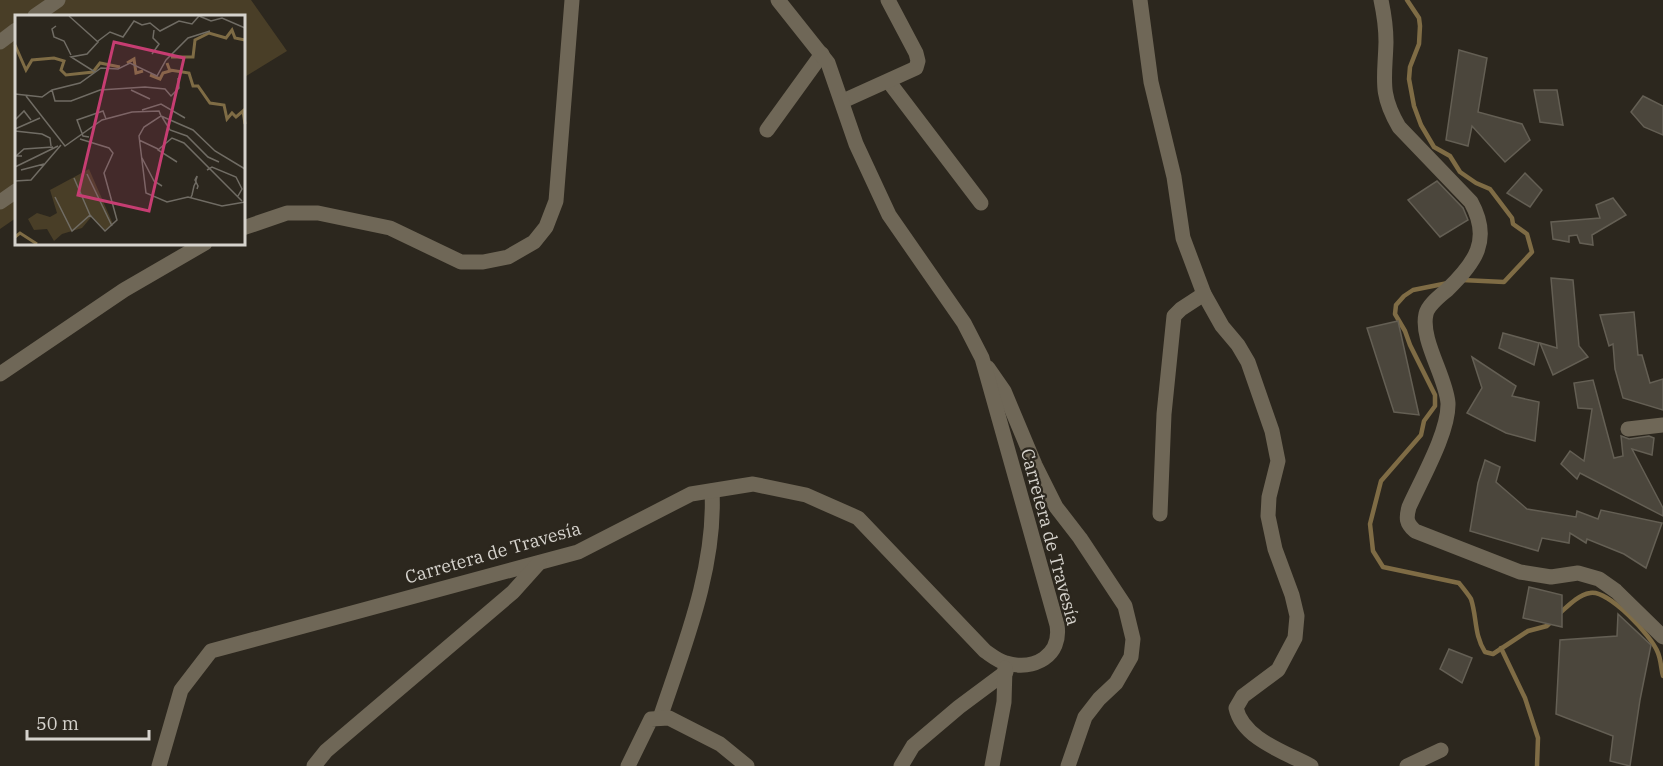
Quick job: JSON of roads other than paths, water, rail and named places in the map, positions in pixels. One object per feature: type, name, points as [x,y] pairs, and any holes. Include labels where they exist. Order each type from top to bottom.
[{"type":"street","points":[[36,15],[58,0]]},
{"type":"street","points":[[244,228],[287,213],[318,213],[390,228],[461,262],[483,262],[508,257],[534,242],[546,227],[556,201],[572,0]]},
{"type":"street","name":"Carretera de Travesía","points":[[159,766],[181,690],[211,651],[578,552],[691,494],[753,484],[806,495],[858,518],[985,651],[1004,667],[1033,664],[1046,657],[1055,646],[1058,634],[981,358],[964,323],[889,215],[856,144],[828,63],[778,0]]},
{"type":"street","points":[[843,101],[916,68],[918,61],[888,0]]},
{"type":"street","points":[[1140,0],[1151,82],[1174,177],[1183,238],[1204,294],[1222,326],[1238,345],[1248,362],[1272,431],[1278,461],[1269,497],[1268,516],[1275,549],[1292,595],[1297,616],[1295,638],[1278,670],[1243,696],[1236,708],[1239,719],[1252,734],[1311,766]]},
{"type":"street","points":[[1381,0],[1386,41],[1383,77],[1385,95],[1391,113],[1399,127],[1471,202],[1479,216],[1481,241],[1475,258],[1426,313],[1426,333],[1448,403],[1444,428],[1406,516],[1408,525],[1415,531],[1520,572],[1551,577],[1578,573],[1599,579],[1616,591],[1663,637]]},
{"type":"street","points":[[0,42],[15,31]]},
{"type":"street","points":[[767,130],[822,54]]},
{"type":"street","points":[[889,82],[981,203]]},
{"type":"street","points":[[0,202],[15,192]]},
{"type":"street","points":[[0,374],[124,290],[202,244]]},
{"type":"street","points":[[1160,514],[1164,414],[1174,316],[1204,294]]},
{"type":"street","points":[[981,358],[1005,390],[1035,465],[1056,507],[1114,587],[1125,606],[1130,621],[1133,639],[1131,657],[1116,683],[1085,717],[1068,766]]},
{"type":"street","points":[[1629,429],[1663,425]]},
{"type":"street","points":[[660,718],[690,629],[704,572],[713,519],[712,491]]},
{"type":"street","points":[[314,766],[326,751],[513,592],[539,563]]},
{"type":"street","points":[[901,766],[914,747],[1004,667]]},
{"type":"street","points":[[992,766],[1004,702],[1004,667]]},
{"type":"street","points":[[628,766],[651,719],[660,718],[669,718],[720,744],[747,766]]},
{"type":"street","points":[[1407,766],[1441,750]]},
{"type":"waterway","points":[[1407,0],[1419,18],[1420,26],[1419,44],[1410,67],[1409,79],[1414,106],[1421,125],[1434,147],[1450,156],[1460,172],[1490,189],[1512,218],[1513,224],[1527,234],[1532,252],[1504,282],[1462,280]]},
{"type":"waterway","points":[[1448,283],[1413,290],[1396,305],[1395,314],[1435,395],[1435,406],[1424,421],[1421,435],[1381,481],[1370,524],[1373,551],[1383,567],[1459,583],[1471,599],[1477,633],[1485,652],[1493,654],[1528,631],[1547,626],[1553,620]]},
{"type":"waterway","points":[[1559,614],[1573,601],[1586,594],[1598,594],[1607,598],[1639,625],[1654,645],[1660,659],[1663,676]]},
{"type":"waterway","points":[[1501,648],[1525,698],[1538,738],[1537,766]]}]
